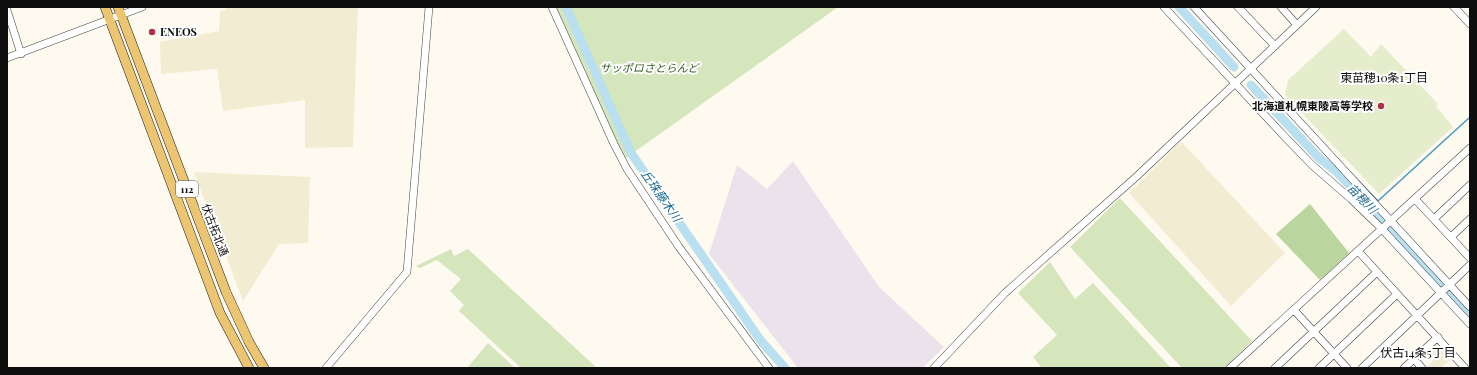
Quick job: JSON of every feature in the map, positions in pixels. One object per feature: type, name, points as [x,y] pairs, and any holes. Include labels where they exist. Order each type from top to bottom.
[{"type":"main road","name":"112","points":[[105,7],[220,313],[249,368]]},
{"type":"main road","name":"伏古拓北通","points":[[119,11],[226,292],[249,342],[264,368]]},
{"type":"street","points":[[7,58],[110,20],[119,11],[142,7]]},
{"type":"street","points":[[326,368],[407,272],[429,7]]},
{"type":"street","points":[[552,7],[614,144],[627,169],[679,246],[769,368]]},
{"type":"street","points":[[1164,7],[1312,165],[1386,226],[1445,289],[1470,307]]},
{"type":"street","points":[[1194,7],[1386,226],[1445,289],[1470,324]]},
{"type":"street","points":[[1238,7],[1275,46]]},
{"type":"street","points":[[1281,7],[1297,25]]},
{"type":"street","points":[[934,368],[1005,293],[1136,177],[1316,7]]},
{"type":"street","points":[[1454,7],[1470,24]]},
{"type":"street","points":[[7,10],[21,54]]},
{"type":"street","points":[[1230,368],[1470,148]]},
{"type":"street","points":[[1434,219],[1470,185]]},
{"type":"street","points":[[1415,199],[1470,258]]},
{"type":"street","points":[[1451,237],[1470,219]]},
{"type":"street","points":[[1358,252],[1465,368]]},
{"type":"street","points":[[1362,368],[1470,265]]},
{"type":"street","points":[[1275,368],[1377,272]]},
{"type":"street","points":[[1319,368],[1397,294]]},
{"type":"street","points":[[1294,310],[1347,368]]},
{"type":"street","points":[[1404,368],[1438,337]]},
{"type":"street","points":[[1414,359],[1422,368]]},
{"type":"shaded area","points":[[227,7],[358,7],[353,147],[305,148],[305,100],[223,111],[217,69],[161,74],[160,42],[219,31],[220,12],[227,9]]},
{"type":"shaded area","points":[[1181,141],[1285,253],[1231,306],[1129,193]]},
{"type":"shaded area","points":[[793,161],[879,287],[944,347],[923,368],[798,368],[709,254],[737,165],[767,189]]},
{"type":"shaded area","points":[[194,172],[310,177],[308,243],[279,244],[243,301]]},
{"type":"shaded area","points":[[1436,343],[1439,343],[1452,358],[1441,368],[1427,368],[1426,367],[1435,359],[1428,351]]},
{"type":"green space","name":"サッポロさとらんど","points":[[556,7],[838,7],[626,158],[624,157]]},
{"type":"green space","name":"北海道札幌東陵高等学校","points":[[1344,29],[1371,57],[1381,44],[1438,104],[1436,106],[1453,127],[1379,194],[1285,95],[1288,80]]},
{"type":"green space","points":[[1120,198],[1252,341],[1224,368],[1182,368],[1070,247]]},
{"type":"green space","points":[[1310,204],[1349,253],[1320,280],[1276,234]]},
{"type":"green space","points":[[451,249],[454,256],[468,249],[597,368],[521,368],[459,311],[464,305],[450,291],[461,279],[437,260],[420,268],[416,266]]},
{"type":"green space","points":[[1050,262],[1075,299],[1093,283],[1171,368],[1042,368],[1033,357],[1057,335],[1018,293]]},
{"type":"green space","points":[[488,343],[515,368],[467,368]]},
{"type":"waterway","name":"丘珠藤木川","points":[[566,7],[631,153],[761,341],[785,368]]},
{"type":"waterway","name":"苗穂川","points":[[1179,7],[1234,67]]},
{"type":"waterway","name":"苗穂川","points":[[1251,85],[1319,158],[1337,172],[1369,205],[1470,316]]},
{"type":"waterway","points":[[1349,171],[1378,201],[1470,117]]},
{"type":"place","name":"ENEOS","points":[[152,32]]},
{"type":"place","name":"北海道札幌東陵高等学校","points":[[1381,106]]},
{"type":"district","name":"東苗穂10条1丁目","points":[[1384,78]]},
{"type":"district","name":"伏古14条5丁目","points":[[1418,353]]}]
